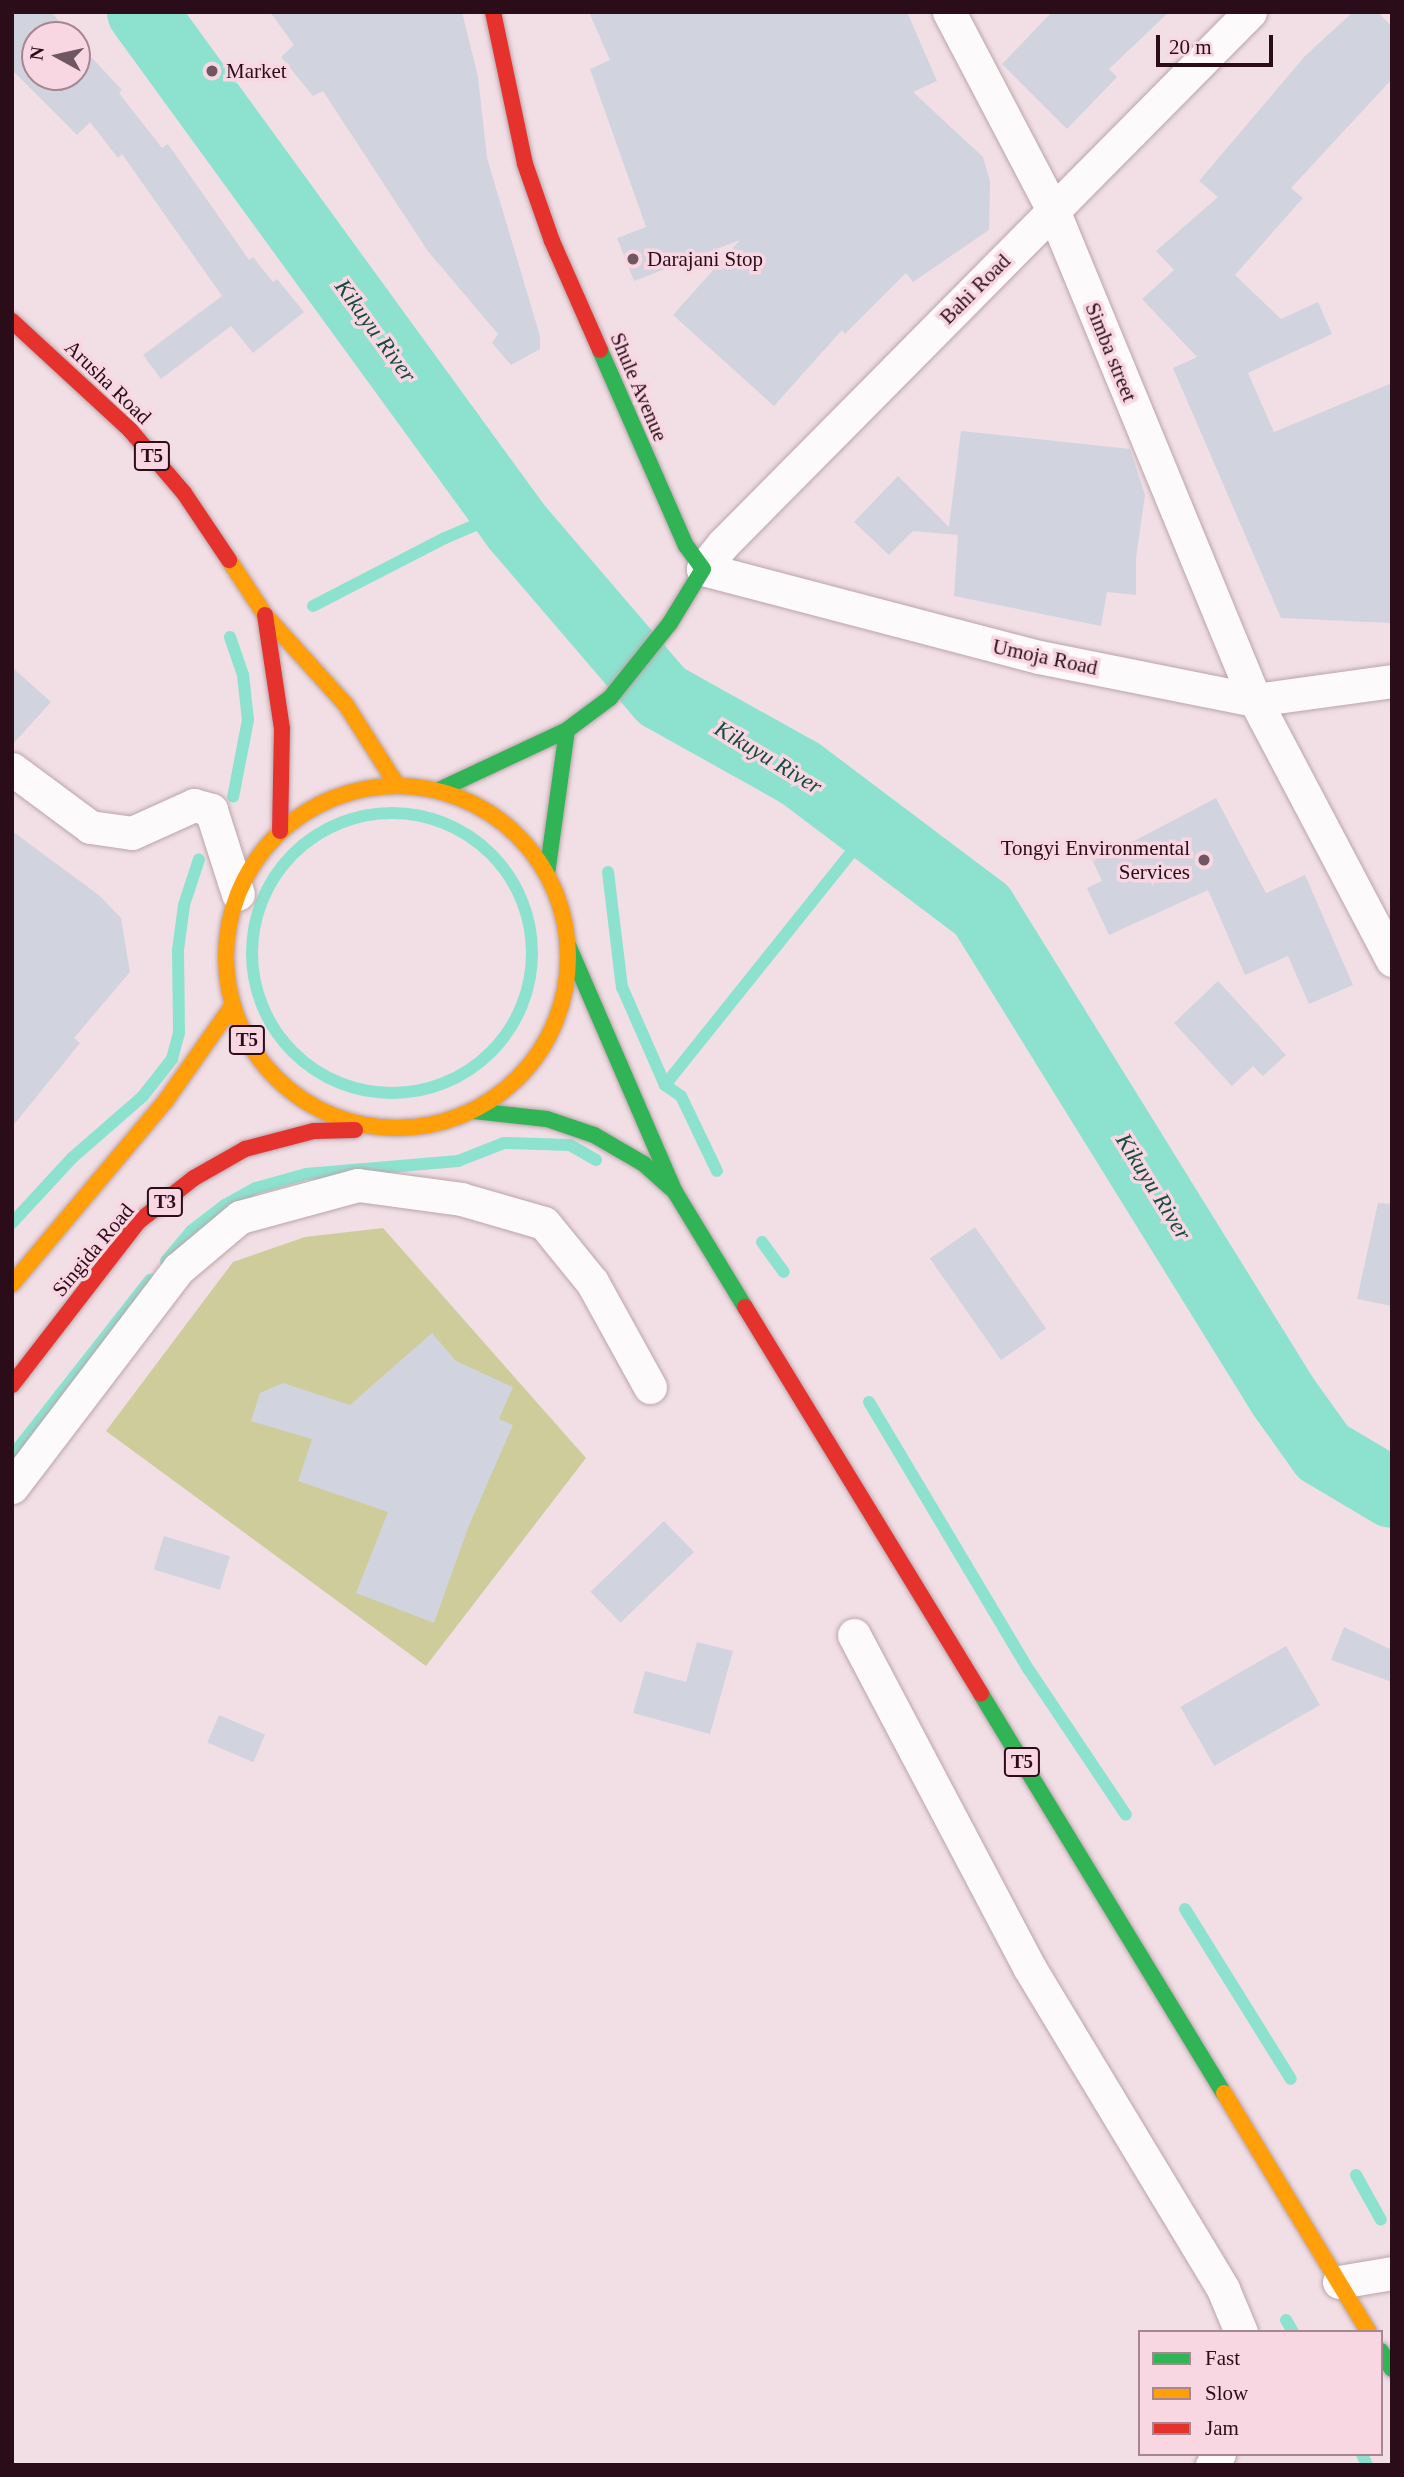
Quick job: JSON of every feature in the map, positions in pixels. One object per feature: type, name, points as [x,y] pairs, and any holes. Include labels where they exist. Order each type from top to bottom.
[{"type":"main road","name":"Shule Avenue","points":[[493,12],[525,164],[552,241],[686,546],[703,569]]},
{"type":"main road","name":"Arusha Road","points":[[12,321],[130,430],[184,493],[265,615]]},
{"type":"main road","points":[[439,790],[567,730],[610,698],[672,621],[703,569]]},
{"type":"main road","name":"T5","points":[[265,615],[346,705],[397,785]]},
{"type":"main road","name":"T5","points":[[265,615],[282,729],[280,831]]},
{"type":"main road","points":[[547,874],[567,730]]},
{"type":"main road","name":"T5","points":[[568,945],[564,995],[546,1042],[515,1082],[474,1111],[427,1126],[385,1129],[349,1123],[309,1105],[275,1079],[249,1044],[233,1005],[226,969],[228,931],[238,894],[255,860],[280,831],[315,806],[355,790],[397,785],[439,790],[483,808],[520,836],[547,874],[561,909],[568,945],[676,1192],[1368,2330]]},
{"type":"main road","name":"Singida Road","points":[[12,1284],[167,1099],[233,1005]]},
{"type":"main road","name":"T5","points":[[474,1111],[547,1119],[594,1135],[644,1164],[676,1192]]},
{"type":"main road","name":"Singida Road","points":[[12,1385],[138,1223],[194,1178],[245,1149],[314,1131],[385,1129]]},
{"type":"street","name":"Simba street","points":[[948,12],[1053,210],[1255,700],[1392,960]]},
{"type":"street","name":"Bahi Road","points":[[703,569],[723,544],[1250,12]]},
{"type":"street","name":"Umoja Road","points":[[703,569],[1039,657],[1255,700],[1392,681]]},
{"type":"street","points":[[12,769],[90,827],[132,833],[194,805],[211,810],[238,894]]},
{"type":"street","points":[[12,1487],[178,1269],[240,1217],[358,1185],[461,1199],[544,1223],[592,1282],[650,1387]]},
{"type":"street","points":[[854,1635],[1029,1967],[1223,2289],[1240,2330]]},
{"type":"street","points":[[1339,2282],[1392,2273]]},
{"type":"shaded area","points":[[383,1228],[586,1458],[426,1666],[106,1431],[233,1262],[305,1237]]},
{"type":"building","points":[[12,12],[51,12],[59,21],[21,21],[21,79],[12,70]]},
{"type":"building","points":[[270,12],[462,12],[478,77],[487,158],[540,336],[540,349],[511,365],[492,343],[498,334],[427,250],[323,91],[313,96],[281,57],[294,45]]},
{"type":"building","points":[[589,12],[907,12],[937,81],[913,92],[983,157],[990,181],[989,230],[913,282],[906,273],[845,334],[842,330],[774,406],[673,315],[740,240],[634,281],[617,238],[646,227],[590,69],[610,60]]},
{"type":"building","points":[[1052,12],[1169,12],[1109,69],[1117,77],[1067,129],[1002,64]]},
{"type":"building","points":[[1353,12],[1378,12],[1392,27],[1392,79],[1291,188],[1303,198],[1235,275],[1281,319],[1318,302],[1332,334],[1248,373],[1274,432],[1392,383],[1392,623],[1281,618],[1173,368],[1197,357],[1142,299],[1174,270],[1156,251],[1218,197],[1199,181],[1305,56]]},
{"type":"building","points":[[91,57],[122,90],[119,93],[162,148],[168,144],[249,260],[253,257],[273,282],[277,279],[304,312],[253,353],[231,326],[161,379],[143,355],[222,296],[122,154],[118,158],[90,122],[77,135],[33,91],[91,91]]},
{"type":"building","points":[[961,431],[1130,449],[1145,495],[1136,558],[1136,595],[1107,592],[1101,626],[954,596],[958,535],[913,531],[889,555],[854,522],[898,476],[949,527]]},
{"type":"building","points":[[12,667],[51,702],[12,745]]},
{"type":"building","points":[[1216,798],[1266,893],[1305,875],[1353,985],[1309,1004],[1288,956],[1245,975],[1208,890],[1109,935],[1087,888],[1102,881],[1091,857],[1134,841]]},
{"type":"building","points":[[12,831],[100,896],[121,918],[130,972],[74,1038],[80,1043],[12,1127]]},
{"type":"building","points":[[1218,981],[1286,1055],[1263,1076],[1253,1066],[1232,1086],[1174,1023]]},
{"type":"building","points":[[1378,1203],[1392,1204],[1392,1306],[1357,1299]]},
{"type":"building","points":[[975,1227],[1046,1329],[1001,1360],[930,1259]]},
{"type":"building","points":[[432,1333],[456,1361],[513,1387],[499,1419],[513,1425],[468,1528],[434,1623],[356,1593],[388,1512],[298,1481],[312,1439],[251,1421],[260,1393],[283,1383],[350,1405]]},
{"type":"building","points":[[664,1521],[694,1552],[620,1623],[591,1592]]},
{"type":"building","points":[[164,1536],[230,1556],[220,1590],[154,1569]]},
{"type":"building","points":[[1344,1627],[1392,1650],[1392,1682],[1331,1660]]},
{"type":"building","points":[[697,1642],[733,1651],[710,1734],[633,1713],[645,1671],[686,1682]]},
{"type":"building","points":[[1286,1646],[1320,1705],[1214,1766],[1180,1707]]},
{"type":"building","points":[[219,1715],[265,1735],[253,1762],[207,1743]]},
{"type":"waterway","name":"Kikuyu River","points":[[142,12],[517,527],[662,696],[800,773],[982,910],[1283,1396],[1323,1452],[1392,1493]]},
{"type":"waterway","points":[[313,606],[445,538],[506,512]]},
{"type":"waterway","points":[[230,637],[243,675],[248,720],[233,797]]},
{"type":"waterway","points":[[378,813],[406,813],[446,823],[458,829],[481,845],[500,864],[522,899],[532,939],[532,953],[532,967],[522,1007],[509,1031],[491,1052],[470,1070],[446,1083],[406,1093],[378,1093],[338,1083],[314,1070],[293,1052],[275,1031],[258,994],[252,967],[252,939],[262,899],[275,875],[293,854],[314,836],[351,819],[378,813]]},
{"type":"waterway","points":[[665,1085],[871,828]]},
{"type":"waterway","points":[[12,1223],[72,1158],[143,1096],[172,1059],[179,1033],[178,950],[184,905],[199,859]]},
{"type":"waterway","points":[[608,872],[622,987],[665,1085],[681,1096],[717,1171]]},
{"type":"waterway","points":[[166,1261],[191,1231],[225,1205],[256,1188],[306,1174],[458,1161],[504,1143],[570,1145],[596,1160]]},
{"type":"waterway","points":[[762,1242],[784,1272]]},
{"type":"waterway","points":[[12,1456],[150,1280]]},
{"type":"waterway","points":[[869,1402],[1029,1670],[1126,1815]]},
{"type":"waterway","points":[[1185,1909],[1291,2079]]},
{"type":"waterway","points":[[1356,2175],[1381,2220]]},
{"type":"waterway","points":[[1286,2320],[1292,2330]]},
{"type":"waterway","points":[[1363,2456],[1367,2465]]},
{"type":"traffic: fast","points":[[439,790],[567,730],[610,698],[670,623],[703,569],[686,546],[600,350]]},
{"type":"traffic: fast","points":[[547,874],[567,730]]},
{"type":"traffic: fast","points":[[568,945],[675,1192],[745,1307]]},
{"type":"traffic: fast","points":[[474,1111],[547,1119],[594,1135],[644,1164],[671,1188]]},
{"type":"traffic: fast","points":[[981,1694],[1224,2093]]},
{"type":"traffic: fast","points":[[1383,2354],[1392,2369]]},
{"type":"traffic: slow","points":[[229,560],[265,615],[346,705],[397,785]]},
{"type":"traffic: slow","points":[[397,786],[430,789],[462,799],[492,815],[518,836],[539,862],[555,892],[565,924],[568,957],[565,990],[555,1022],[539,1052],[518,1078],[492,1099],[462,1115],[430,1125],[397,1128],[364,1125],[332,1115],[302,1099],[276,1078],[255,1052],[239,1022],[229,990],[226,957],[229,924],[239,892],[255,862],[276,836],[302,815],[332,799],[364,789],[397,786]]},
{"type":"traffic: slow","points":[[12,1284],[167,1099],[233,1005]]},
{"type":"traffic: slow","points":[[1224,2093],[1368,2330]]},
{"type":"traffic: jam","points":[[493,12],[525,164],[552,241],[600,350]]},
{"type":"traffic: jam","points":[[12,321],[130,430],[184,493],[229,560]]},
{"type":"traffic: jam","points":[[265,615],[282,729],[280,831]]},
{"type":"traffic: jam","points":[[12,1385],[138,1222],[194,1178],[245,1149],[314,1131],[355,1130]]},
{"type":"traffic: jam","points":[[745,1307],[981,1694]]},
{"type":"place","name":"Market","points":[[212,71]]},
{"type":"place","name":"Darajani Stop","points":[[633,259]]},
{"type":"place","name":"Tongyi Environmental Services","points":[[1204,860]]}]
